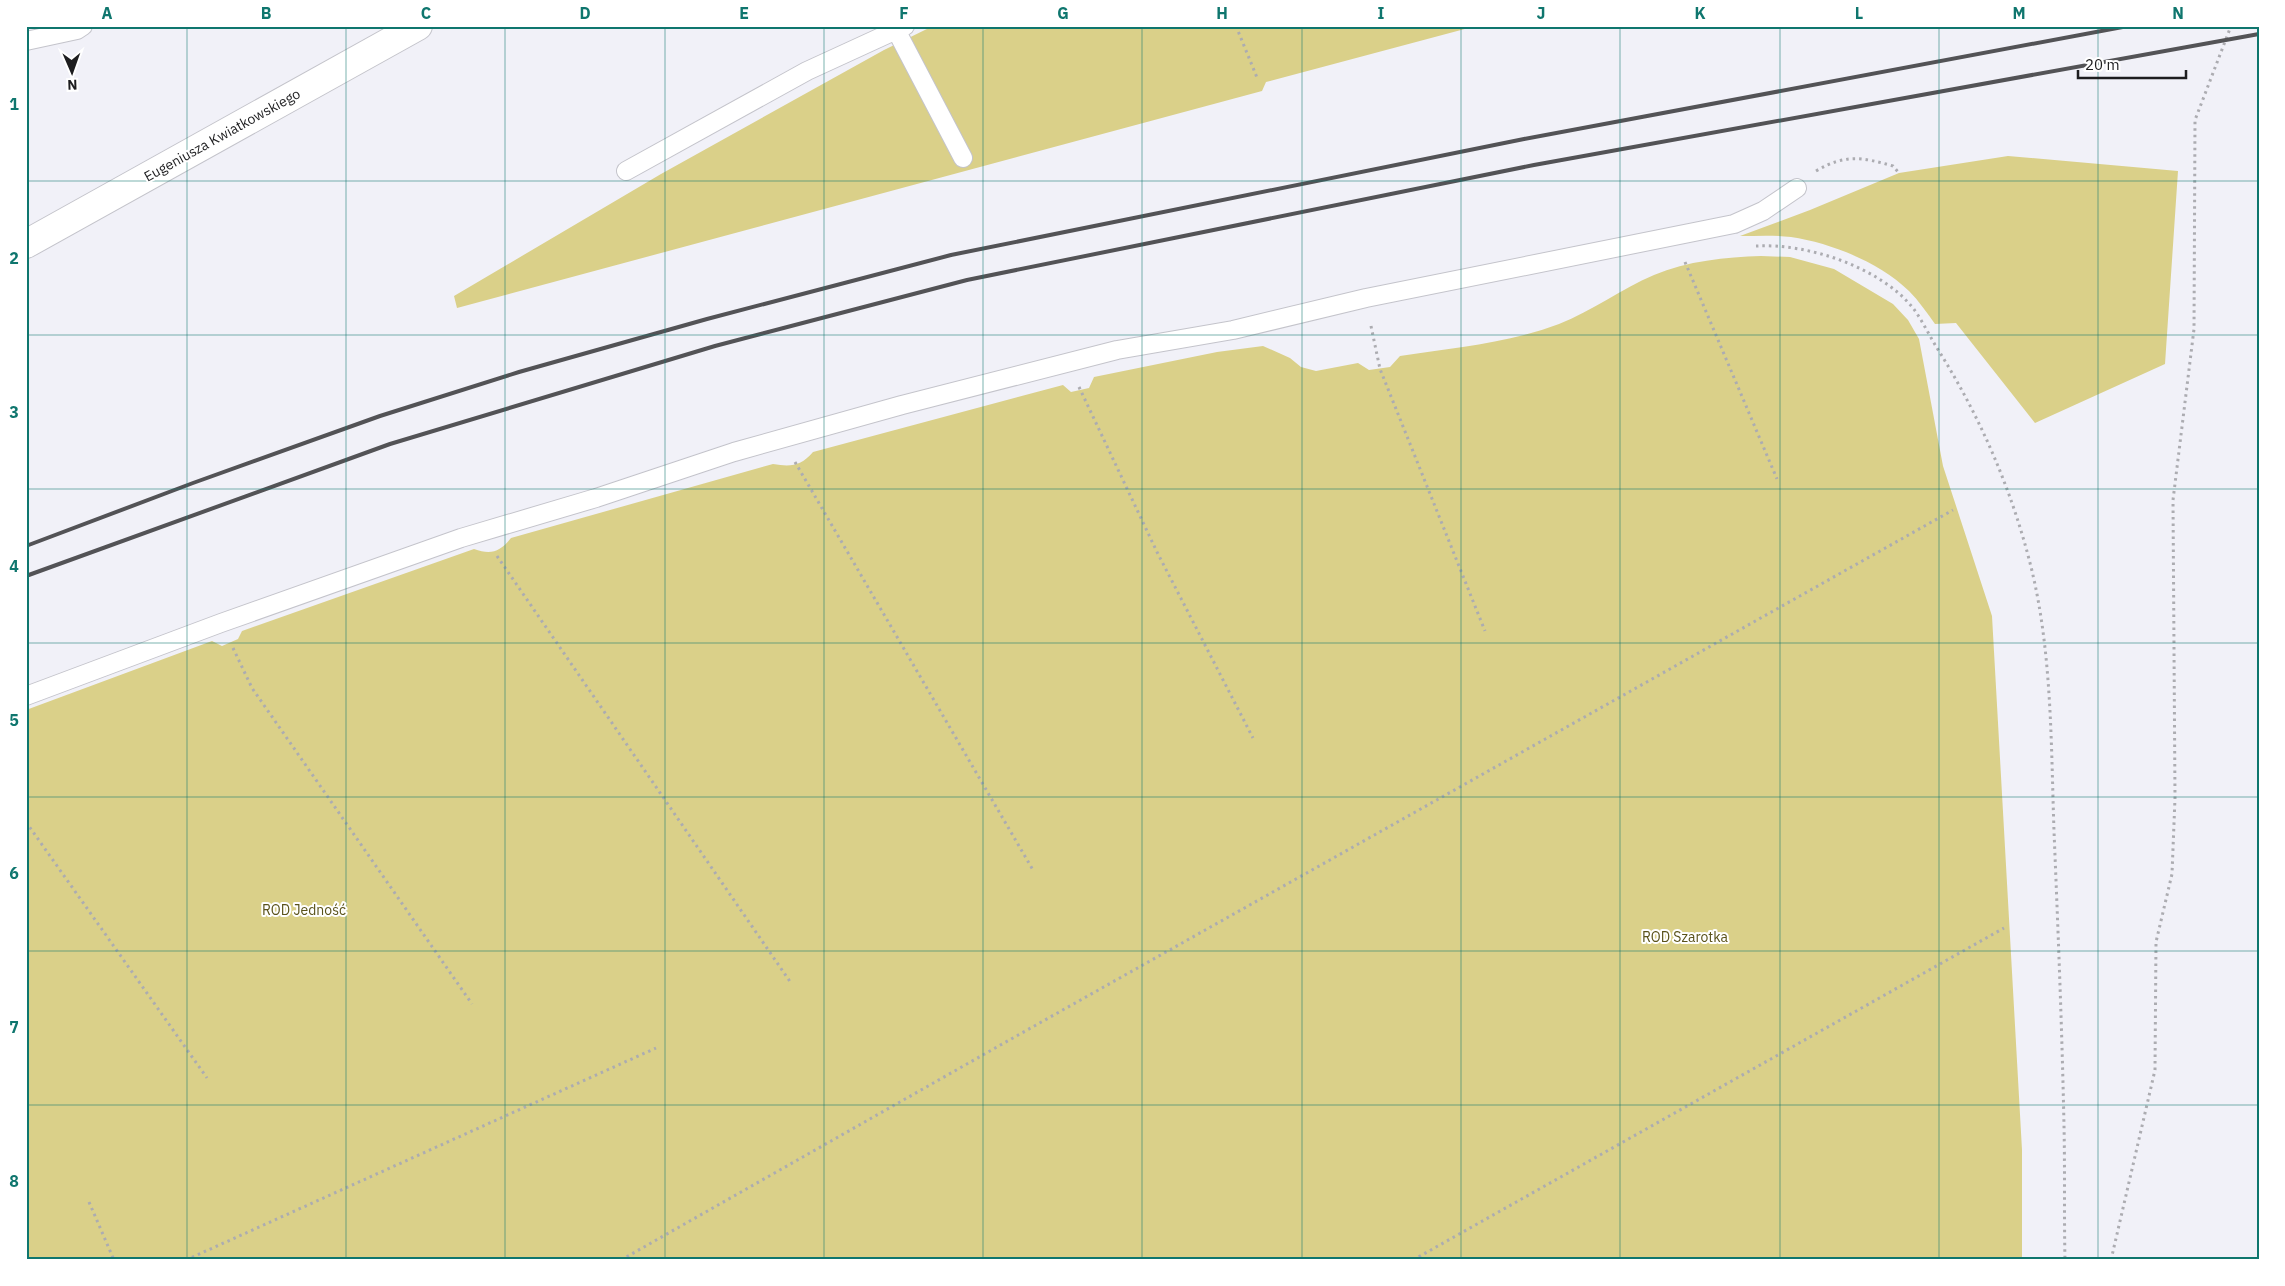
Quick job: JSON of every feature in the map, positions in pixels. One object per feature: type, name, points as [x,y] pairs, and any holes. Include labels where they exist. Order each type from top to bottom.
[{"type":"street","name":"Eugeniusza Kwiatkowskiego","points":[[26,244],[418,26]]},
{"type":"lane","points":[[26,41],[76,30],[83,26]]},
{"type":"lane","points":[[626,171],[807,72],[901,28],[963,158]]},
{"type":"lane","points":[[26,696],[221,623],[487,530],[787,437],[1117,350],[1233,330],[1366,298],[1734,224],[1763,211],[1797,188]]},
{"type":"path","points":[[1236,26],[1258,80]]},
{"type":"path","points":[[2111,1260],[2155,1070],[2156,942],[2172,874],[2175,798],[2174,500],[2194,329],[2195,120],[2231,26]]},
{"type":"path","points":[[1797,188],[1813,172],[1832,161],[1856,158],[1893,166],[1899,173]]},
{"type":"path","points":[[1747,246],[1791,246],[1828,256],[1859,269],[1881,282],[1912,307],[1964,390],[2005,482],[2032,571],[2043,640],[2050,720],[2064,1126],[2065,1260]]},
{"type":"path","points":[[1682,255],[1777,480]]},
{"type":"path","points":[[1366,298],[1380,369],[1485,631]]},
{"type":"path","points":[[1072,361],[1080,390],[1157,552],[1252,738]]},
{"type":"path","points":[[787,437],[796,464],[1033,870]]},
{"type":"path","points":[[621,1260],[1004,1042],[1953,510]]},
{"type":"path","points":[[487,530],[494,551],[791,983]]},
{"type":"path","points":[[221,623],[252,688],[472,1004]]},
{"type":"path","points":[[26,822],[207,1078]]},
{"type":"path","points":[[1413,1260],[2004,928]]},
{"type":"path","points":[[186,1260],[656,1048]]},
{"type":"path","points":[[89,1202],[114,1260]]},
{"type":"green space","points":[[933,26],[1476,26],[1266,82],[1262,91],[457,308],[454,296],[661,174],[884,50]]},
{"type":"green space","points":[[2008,156],[2178,171],[2165,364],[2035,423],[1956,323],[1935,324],[1909,291],[1884,271],[1854,255],[1806,240],[1778,236],[1740,236],[1810,210],[1899,173]]},
{"type":"green space","points":[[1734,257],[1790,257],[1834,269],[1893,304],[1908,320],[1919,339],[1943,466],[1992,616],[2022,1150],[2022,1260],[26,1260],[26,710],[212,641],[222,646],[238,639],[242,631],[474,549],[485,552],[495,551],[511,538],[773,464],[800,463],[813,452],[1063,385],[1071,392],[1089,388],[1094,377],[1217,352],[1263,346],[1290,358],[1301,367],[1316,371],[1358,363],[1369,370],[1390,367],[1400,356],[1500,340],[1540,331],[1583,313],[1654,275],[1680,266]]},
{"type":"railway","points":[[26,546],[193,483],[380,416],[519,372],[707,319],[951,255],[1524,139],[2128,26]]},
{"type":"railway","points":[[26,576],[390,444],[715,346],[967,280],[1534,165],[2259,34]]},
{"type":"park label","name":"ROD Jedność","points":[[304,910]]},
{"type":"park label","name":"ROD Szarotka","points":[[1685,937]]}]
